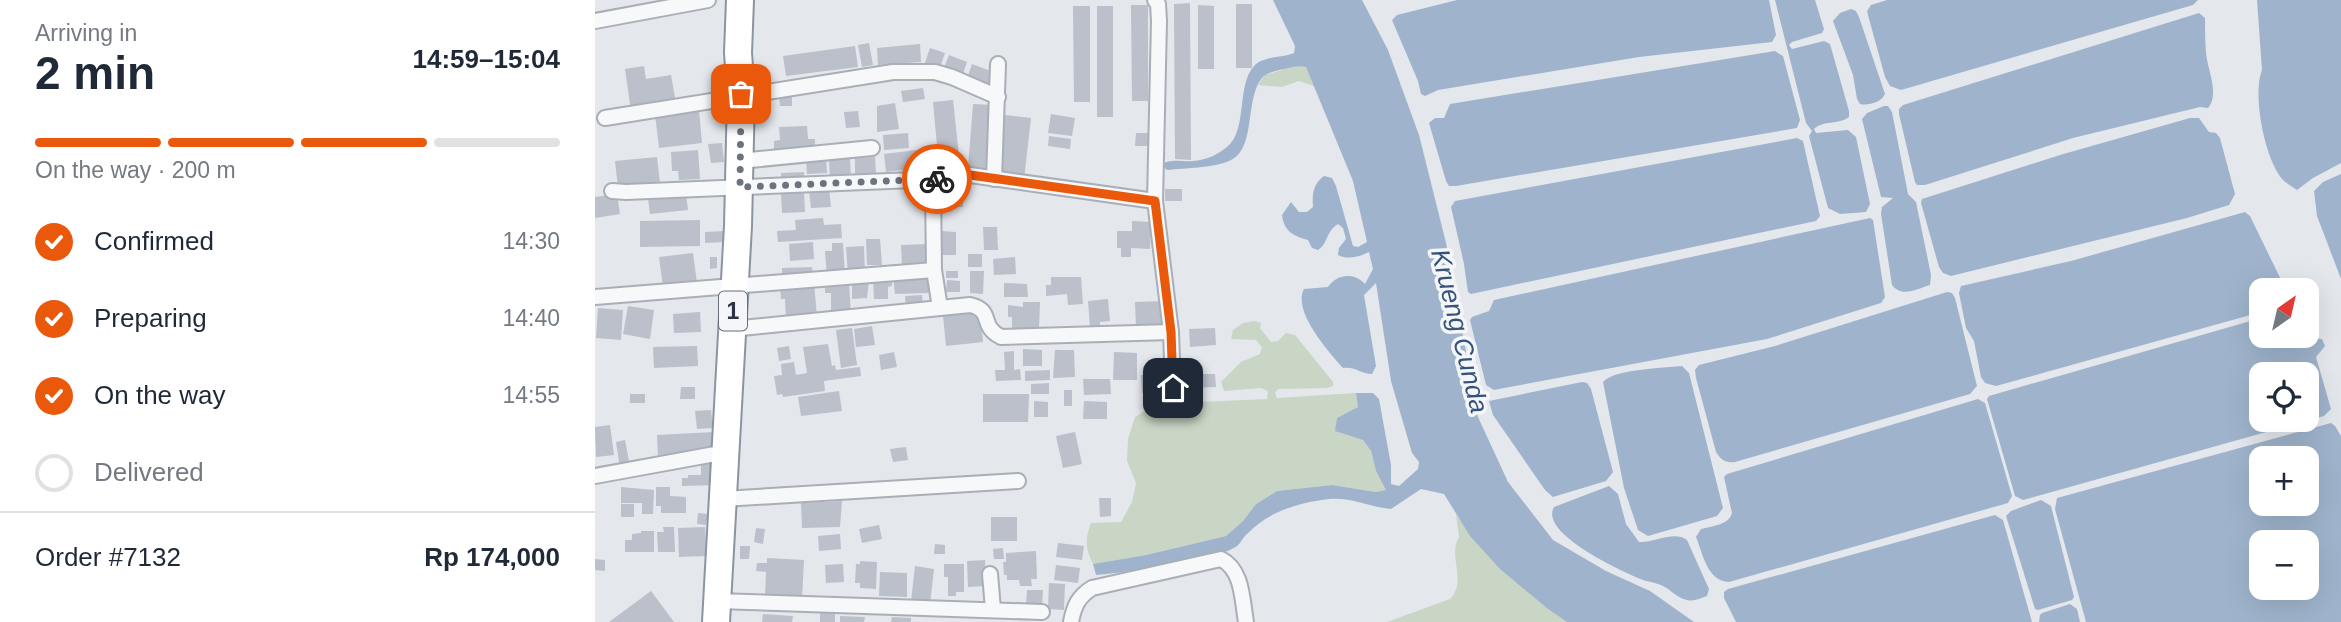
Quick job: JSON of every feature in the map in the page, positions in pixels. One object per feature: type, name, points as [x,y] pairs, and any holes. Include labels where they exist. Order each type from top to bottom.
[{"type":"highway","name":"1","points":[[717,611],[740,174],[740,0]]},
{"type":"street","points":[[595,20],[708,0]]},
{"type":"street","points":[[1155,0],[1158,4],[1159,21],[1155,201],[1171,332],[1173,388]]},
{"type":"street","points":[[994,179],[998,64]]},
{"type":"street","points":[[605,118],[741,94],[916,71],[935,72],[952,77],[997,97]]},
{"type":"street","points":[[612,191],[626,192],[740,174],[872,148]]},
{"type":"street","points":[[740,174],[938,179],[949,174],[963,174],[1155,201]]},
{"type":"street","points":[[938,179],[933,187],[934,270],[940,308]]},
{"type":"street","points":[[595,297],[934,270]]},
{"type":"street","points":[[732,328],[970,305],[980,307],[985,313],[987,325],[1000,337],[1171,332]]},
{"type":"street","points":[[595,476],[726,452]]},
{"type":"street","points":[[723,499],[1018,481]]},
{"type":"street","points":[[1071,622],[1076,602],[1092,588],[1221,559],[1230,564],[1237,573],[1246,622]]},
{"type":"street","points":[[990,574],[993,609]]},
{"type":"street","points":[[717,611],[961,615],[993,609],[1042,612]]},
{"type":"green space","points":[[1299,65],[1306,67],[1314,86],[1299,81],[1282,87],[1258,85],[1265,75]]},
{"type":"green space","points":[[1243,323],[1261,323],[1260,328],[1271,342],[1278,341],[1286,333],[1295,335],[1333,382],[1333,386],[1327,388],[1278,389],[1275,393],[1277,398],[1356,393],[1359,407],[1337,418],[1363,440],[1371,451],[1376,471],[1387,490],[1376,492],[1332,485],[1277,491],[1256,504],[1243,521],[1226,536],[1146,555],[1093,564],[1087,544],[1091,523],[1121,522],[1132,502],[1136,483],[1127,461],[1128,439],[1135,417],[1153,406],[1267,399],[1268,391],[1261,388],[1224,391],[1221,382],[1241,362],[1260,354],[1262,347],[1256,340],[1231,339],[1233,330]]},
{"type":"green space","points":[[1456,514],[1478,543],[1506,572],[1567,622],[1387,622],[1450,599],[1455,592],[1458,576],[1455,552],[1459,537]]},
{"type":"water","name":"Krueng Cunda","points":[[1273,0],[1362,0],[1388,50],[1419,135],[1446,243],[1478,417],[1508,482],[1553,540],[1606,571],[1650,591],[1694,622],[1567,622],[1500,569],[1470,536],[1444,494],[1421,489],[1391,509],[1337,499],[1295,506],[1265,519],[1237,546],[1227,551],[1169,565],[1096,575],[1093,564],[1146,555],[1226,536],[1243,521],[1256,504],[1277,491],[1332,485],[1376,492],[1386,490],[1376,471],[1371,451],[1363,440],[1335,431],[1337,418],[1358,407],[1356,393],[1373,393],[1379,399],[1391,465],[1391,484],[1399,486],[1418,469],[1419,462],[1412,453],[1391,381],[1376,283],[1364,295],[1376,366],[1372,374],[1343,368],[1314,331],[1303,308],[1304,289],[1328,287],[1336,279],[1346,276],[1361,280],[1365,284],[1373,269],[1369,252],[1353,257],[1338,255],[1339,248],[1346,239],[1343,228],[1338,224],[1318,250],[1312,248],[1308,240],[1291,232],[1283,221],[1282,215],[1291,202],[1299,212],[1307,212],[1313,207],[1317,182],[1324,176],[1332,178],[1353,246],[1358,247],[1367,242],[1353,181],[1306,67],[1274,71],[1264,76],[1254,95],[1244,144],[1239,154],[1231,160],[1208,166],[1167,170],[1161,165],[1172,161],[1202,160],[1227,147],[1238,130],[1245,85],[1254,66],[1262,60],[1294,53],[1295,46]]},
{"type":"water","points":[[1457,0],[1769,0],[1776,35],[1772,42],[1639,57],[1438,90],[1425,96],[1421,94],[1392,20],[1397,15]]},
{"type":"water","points":[[1775,0],[1815,0],[1824,29],[1822,33],[1789,45],[1792,49],[1824,41],[1830,44],[1849,117],[1822,124],[1814,129],[1816,133],[1848,130],[1856,137],[1870,204],[1866,212],[1840,214],[1828,208],[1809,136],[1812,131],[1806,123]]},
{"type":"water","points":[[1887,0],[2198,0],[2193,5],[1901,90],[1890,86],[1885,77],[1867,11],[1871,5]]},
{"type":"water","points":[[2257,0],[2341,0],[2341,163],[2297,190],[2283,180],[2277,171],[2262,127],[2259,81],[2262,70]]},
{"type":"water","points":[[1851,9],[1856,11],[1859,17],[1885,94],[1871,104],[1860,104],[1857,99],[1853,75],[1833,21],[1840,13]]},
{"type":"water","points":[[2199,13],[2205,18],[2206,52],[2213,89],[2208,108],[2200,107],[2073,138],[1925,185],[1917,185],[1915,182],[1899,114],[1903,105]]},
{"type":"water","points":[[1775,51],[1783,56],[1800,120],[1797,128],[1456,186],[1449,186],[1446,181],[1429,123],[1435,118],[1444,118],[1450,104]]},
{"type":"water","points":[[1888,106],[1892,112],[1908,194],[1916,202],[1931,275],[1930,285],[1905,292],[1892,285],[1881,214],[1882,207],[1893,198],[1881,197],[1862,119],[1867,113]]},
{"type":"water","points":[[2190,118],[2199,118],[2209,132],[2216,133],[2220,138],[2235,194],[2229,205],[2187,218],[1951,276],[1943,273],[1939,267],[1922,199],[2060,155]]},
{"type":"water","points":[[1797,138],[1803,141],[1820,216],[1816,221],[1471,294],[1468,292],[1451,207],[1455,201]]},
{"type":"water","points":[[2341,174],[2341,279],[2317,216],[2314,191],[2323,182]]},
{"type":"water","points":[[2245,212],[2250,216],[2280,278],[2249,278],[2249,315],[1996,386],[1985,383],[1981,377],[1974,341],[1966,328],[1959,293],[1961,286],[2071,261]]},
{"type":"water","points":[[1870,218],[1873,220],[1885,297],[1881,303],[1767,339],[1494,390],[1486,385],[1470,320],[1489,311],[1494,300]]},
{"type":"water","points":[[1947,292],[1952,293],[1955,298],[1977,386],[1970,394],[1735,462],[1726,461],[1718,455],[1696,378],[1695,370],[1699,365],[1775,346]]},
{"type":"water","points":[[2249,321],[2249,348],[2319,348],[2319,339],[2322,339],[2325,346],[2316,357],[2317,362],[2249,362],[2249,432],[2267,432],[2023,500],[2015,496],[1987,399],[1989,396]]},
{"type":"water","points":[[1682,366],[1689,373],[1723,508],[1717,516],[1648,536],[1638,530],[1624,488],[1603,382],[1617,374]]},
{"type":"water","points":[[2319,367],[2331,409],[2319,417]]},
{"type":"water","points":[[1587,383],[1591,389],[1613,472],[1606,481],[1553,497],[1545,490],[1493,415],[1489,401]]},
{"type":"water","points":[[1978,399],[1985,403],[2012,496],[2008,503],[1729,582],[1711,572],[1696,537],[1701,529],[1727,520],[1732,513],[1724,477],[1727,474]]},
{"type":"water","points":[[2331,423],[2341,436],[2341,622],[2086,622],[2055,509],[2057,498],[2298,432],[2319,432],[2319,426]]},
{"type":"water","points":[[1609,486],[1618,494],[1626,524],[1639,542],[1676,536],[1687,540],[1709,589],[1707,596],[1692,600],[1680,598],[1660,585],[1599,559],[1569,539],[1558,528],[1553,517],[1554,507]]},
{"type":"water","points":[[2041,500],[2051,506],[2074,597],[2072,600],[2038,610],[2035,609],[2006,516],[2011,511]]},
{"type":"water","points":[[1995,515],[2003,520],[2032,622],[1736,622],[1724,598],[1724,592],[1728,589]]},
{"type":"water","points":[[2070,604],[2077,609],[2080,622],[2039,622],[2042,613]]},
{"type":"building","points":[[1190,3],[1191,160],[1175,159],[1174,4]]},
{"type":"building","points":[[1236,4],[1252,4],[1252,68],[1236,68]]},
{"type":"building","points":[[1131,5],[1148,5],[1148,101],[1132,101]]},
{"type":"building","points":[[1198,5],[1214,6],[1214,69],[1198,69]]},
{"type":"building","points":[[1073,6],[1090,6],[1090,102],[1074,102]]},
{"type":"building","points":[[1097,6],[1113,6],[1113,117],[1097,117]]},
{"type":"building","points":[[869,43],[873,65],[862,67],[858,45]]},
{"type":"building","points":[[920,44],[921,62],[878,65],[877,48]]},
{"type":"building","points":[[855,46],[858,67],[786,76],[783,56]]},
{"type":"building","points":[[930,48],[945,53],[939,70],[924,66]]},
{"type":"building","points":[[949,55],[967,62],[962,77],[943,70]]},
{"type":"building","points":[[972,64],[993,72],[987,88],[966,81]]},
{"type":"building","points":[[644,66],[646,79],[671,75],[676,103],[631,111],[625,69]]},
{"type":"building","points":[[923,88],[925,99],[903,102],[901,91]]},
{"type":"building","points":[[779,95],[792,95],[792,106],[780,106]]},
{"type":"building","points":[[953,100],[960,165],[939,167],[933,102]]},
{"type":"building","points":[[895,103],[899,129],[877,132],[877,106]]},
{"type":"building","points":[[973,104],[995,105],[990,170],[968,168]]},
{"type":"building","points":[[699,110],[702,143],[659,148],[655,114]]},
{"type":"building","points":[[858,111],[860,127],[846,128],[844,112]]},
{"type":"building","points":[[1051,114],[1075,118],[1072,136],[1048,133]]},
{"type":"building","points":[[1005,115],[1031,118],[1024,180],[998,177]]},
{"type":"building","points":[[807,126],[808,139],[815,139],[815,151],[774,153],[774,141],[780,140],[779,127]]},
{"type":"building","points":[[908,133],[909,148],[884,150],[883,135]]},
{"type":"building","points":[[1136,133],[1151,133],[1150,146],[1135,146]]},
{"type":"building","points":[[1049,136],[1071,139],[1070,149],[1048,146]]},
{"type":"building","points":[[722,143],[724,162],[711,163],[708,144]]},
{"type":"building","points":[[698,150],[700,179],[679,180],[678,171],[672,171],[671,152]]},
{"type":"building","points":[[916,150],[918,168],[886,172],[884,154]]},
{"type":"building","points":[[657,157],[660,183],[618,188],[615,161]]},
{"type":"building","points":[[875,157],[876,173],[855,174],[855,158]]},
{"type":"building","points":[[826,158],[827,173],[807,174],[806,160]]},
{"type":"building","points":[[850,158],[851,178],[830,179],[829,160]]},
{"type":"building","points":[[804,172],[804,181],[781,182],[781,173]]},
{"type":"building","points":[[829,188],[831,207],[811,208],[809,190]]},
{"type":"building","points":[[1165,189],[1182,189],[1182,201],[1165,201]]},
{"type":"building","points":[[804,192],[805,212],[782,213],[781,193]]},
{"type":"building","points":[[617,194],[620,214],[595,218],[595,197]]},
{"type":"building","points":[[686,194],[688,210],[650,214],[648,198]]},
{"type":"building","points":[[947,195],[963,195],[963,207],[948,207]]},
{"type":"building","points":[[823,218],[824,225],[841,224],[842,238],[778,242],[777,231],[796,230],[795,220]]},
{"type":"building","points":[[700,220],[700,246],[640,247],[640,221]]},
{"type":"building","points":[[1132,221],[1151,222],[1150,249],[1131,248],[1131,257],[1121,257],[1121,248],[1117,248],[1117,231],[1132,231]]},
{"type":"building","points":[[983,227],[997,227],[998,250],[984,250]]},
{"type":"building","points":[[724,231],[724,242],[705,243],[705,232]]},
{"type":"building","points":[[942,231],[956,232],[956,255],[937,255],[937,248],[942,248]]},
{"type":"building","points":[[866,239],[880,239],[882,265],[867,265]]},
{"type":"building","points":[[813,242],[814,259],[790,261],[789,244]]},
{"type":"building","points":[[832,243],[843,243],[845,275],[827,276],[825,251],[832,251]]},
{"type":"building","points":[[928,244],[929,266],[902,266],[901,245]]},
{"type":"building","points":[[864,246],[865,274],[848,275],[846,247]]},
{"type":"building","points":[[693,253],[697,283],[663,287],[659,257]]},
{"type":"building","points":[[968,254],[982,254],[982,267],[968,267]]},
{"type":"building","points":[[710,257],[717,257],[717,268],[710,269]]},
{"type":"building","points":[[1015,257],[1016,274],[994,275],[993,259]]},
{"type":"building","points":[[812,267],[813,274],[782,276],[782,268]]},
{"type":"building","points":[[946,271],[958,271],[958,278],[946,278]]},
{"type":"building","points":[[970,271],[984,271],[983,294],[970,293]]},
{"type":"building","points":[[928,274],[928,293],[895,294],[893,276]]},
{"type":"building","points":[[1051,277],[1081,277],[1083,304],[1068,305],[1067,294],[1046,296],[1046,285],[1051,285]]},
{"type":"building","points":[[873,278],[892,278],[892,286],[888,287],[888,299],[874,299]]},
{"type":"building","points":[[947,280],[960,281],[960,292],[946,292]]},
{"type":"building","points":[[849,281],[851,316],[831,317],[831,293],[825,293],[825,282]]},
{"type":"building","points":[[852,281],[869,281],[867,298],[852,299]]},
{"type":"building","points":[[814,283],[817,317],[786,320],[785,299],[781,299],[780,285]]},
{"type":"building","points":[[1004,283],[1027,284],[1028,297],[1004,297]]},
{"type":"building","points":[[922,295],[923,306],[906,308],[905,296]]},
{"type":"building","points":[[1108,299],[1110,321],[1100,322],[1100,327],[1090,328],[1088,301]]},
{"type":"building","points":[[1165,301],[1165,327],[1136,328],[1135,302]]},
{"type":"building","points":[[1023,302],[1040,302],[1039,328],[1012,328],[1008,305],[1023,307]]},
{"type":"building","points":[[628,306],[654,310],[650,339],[623,334]]},
{"type":"building","points":[[598,308],[623,310],[621,340],[596,338]]},
{"type":"building","points":[[980,311],[983,342],[946,346],[943,315]]},
{"type":"building","points":[[700,312],[701,332],[674,333],[673,314]]},
{"type":"building","points":[[872,326],[875,345],[856,347],[854,329]]},
{"type":"building","points":[[852,328],[857,365],[841,368],[836,330]]},
{"type":"building","points":[[1215,328],[1216,345],[1190,347],[1189,329]]},
{"type":"building","points":[[828,344],[832,366],[835,365],[836,370],[860,367],[861,376],[824,381],[825,391],[783,397],[782,394],[777,395],[774,376],[782,375],[781,364],[794,362],[796,375],[807,373],[803,347]]},
{"type":"building","points":[[697,346],[698,366],[654,368],[653,347]]},
{"type":"building","points":[[789,346],[791,359],[779,361],[777,348]]},
{"type":"building","points":[[1023,349],[1042,350],[1042,366],[1023,366]]},
{"type":"building","points":[[1055,350],[1074,350],[1075,377],[1053,378]]},
{"type":"building","points":[[1014,351],[1014,370],[1020,369],[1021,380],[996,381],[995,370],[1005,370],[1004,352]]},
{"type":"building","points":[[894,352],[897,367],[881,370],[879,355]]},
{"type":"building","points":[[1114,352],[1137,353],[1137,380],[1113,380]]},
{"type":"building","points":[[1050,370],[1050,380],[1025,381],[1025,371]]},
{"type":"building","points":[[1181,374],[1215,374],[1216,387],[1181,388]]},
{"type":"building","points":[[1141,375],[1158,375],[1158,393],[1142,393]]},
{"type":"building","points":[[1083,379],[1110,379],[1111,394],[1084,395]]},
{"type":"building","points":[[1049,383],[1049,394],[1031,394],[1031,384]]},
{"type":"building","points":[[681,387],[695,387],[695,399],[680,399]]},
{"type":"building","points":[[1064,390],[1072,390],[1072,406],[1064,406]]},
{"type":"building","points":[[839,391],[842,411],[801,416],[798,397]]},
{"type":"building","points":[[630,394],[645,394],[645,403],[630,403]]},
{"type":"building","points":[[983,394],[1029,394],[1028,422],[983,422]]},
{"type":"building","points":[[1034,401],[1048,402],[1048,417],[1034,417]]},
{"type":"building","points":[[1084,401],[1107,402],[1107,419],[1083,419]]},
{"type":"building","points":[[711,410],[713,428],[697,429],[695,411]]},
{"type":"building","points":[[610,425],[614,455],[596,457],[595,427]]},
{"type":"building","points":[[714,432],[715,451],[658,455],[657,435]]},
{"type":"building","points":[[1075,432],[1082,464],[1063,468],[1056,436]]},
{"type":"building","points":[[625,440],[630,466],[620,468],[616,442]]},
{"type":"building","points":[[906,447],[908,460],[893,462],[890,449]]},
{"type":"building","points":[[701,463],[715,463],[716,485],[682,486],[682,478],[701,475]]},
{"type":"building","points":[[621,487],[654,490],[653,514],[642,514],[642,503],[621,503]]},
{"type":"building","points":[[656,487],[670,487],[670,496],[686,497],[686,513],[661,513],[661,506],[656,506]]},
{"type":"building","points":[[1099,498],[1111,498],[1111,516],[1100,517]]},
{"type":"building","points":[[842,501],[840,527],[802,528],[801,503]]},
{"type":"building","points":[[621,504],[634,504],[634,517],[621,517]]},
{"type":"building","points":[[698,513],[708,514],[706,525],[697,524]]},
{"type":"building","points":[[991,517],[1017,517],[1017,541],[991,541]]},
{"type":"building","points":[[879,525],[882,539],[862,543],[859,529]]},
{"type":"building","points":[[663,527],[674,527],[675,552],[658,552],[657,532],[664,532]]},
{"type":"building","points":[[705,527],[706,556],[679,557],[678,528]]},
{"type":"building","points":[[756,528],[765,529],[763,544],[754,542]]},
{"type":"building","points":[[654,531],[654,552],[625,552],[625,540],[632,540],[632,534]]},
{"type":"building","points":[[840,534],[841,549],[819,551],[818,536]]},
{"type":"building","points":[[1058,543],[1084,546],[1082,560],[1056,557]]},
{"type":"building","points":[[935,544],[945,545],[945,554],[934,554]]},
{"type":"building","points":[[740,546],[750,546],[749,559],[740,559]]},
{"type":"building","points":[[1003,548],[1004,559],[994,559],[993,549]]},
{"type":"building","points":[[1036,551],[1037,579],[1031,579],[1032,586],[1020,586],[1019,580],[1007,580],[1003,562],[1006,562],[1006,553]]},
{"type":"building","points":[[767,558],[804,560],[802,599],[765,597],[766,572],[756,571],[757,563],[767,563]]},
{"type":"building","points":[[595,559],[605,560],[605,571],[595,570]]},
{"type":"building","points":[[985,560],[986,586],[968,587],[967,561]]},
{"type":"building","points":[[860,561],[877,562],[876,589],[860,588],[860,583],[855,583],[856,564],[860,564]]},
{"type":"building","points":[[843,564],[844,582],[826,583],[825,565]]},
{"type":"building","points":[[944,564],[964,564],[964,592],[948,596],[948,577],[944,577]]},
{"type":"building","points":[[1056,565],[1080,568],[1078,583],[1054,580]]},
{"type":"building","points":[[915,566],[934,569],[930,604],[911,602]]},
{"type":"building","points":[[880,572],[907,573],[907,597],[879,596]]},
{"type":"building","points":[[1049,583],[1065,584],[1064,610],[1048,609]]},
{"type":"building","points":[[1027,590],[1043,590],[1042,607],[1026,607]]},
{"type":"building","points":[[651,591],[674,622],[609,622]]},
{"type":"building","points":[[835,611],[835,622],[820,622],[820,612]]},
{"type":"building","points":[[763,614],[793,616],[792,622],[762,622]]},
{"type":"building","points":[[840,616],[865,617],[864,622],[840,622]]},
{"type":"building","points":[[892,617],[911,618],[911,622],[891,622]]},
{"type":"way so far","points":[[741,94],[740,187],[937,179]]},
{"type":"route","points":[[937,179],[949,174],[963,174],[1155,201],[1171,332],[1173,388]]}]
